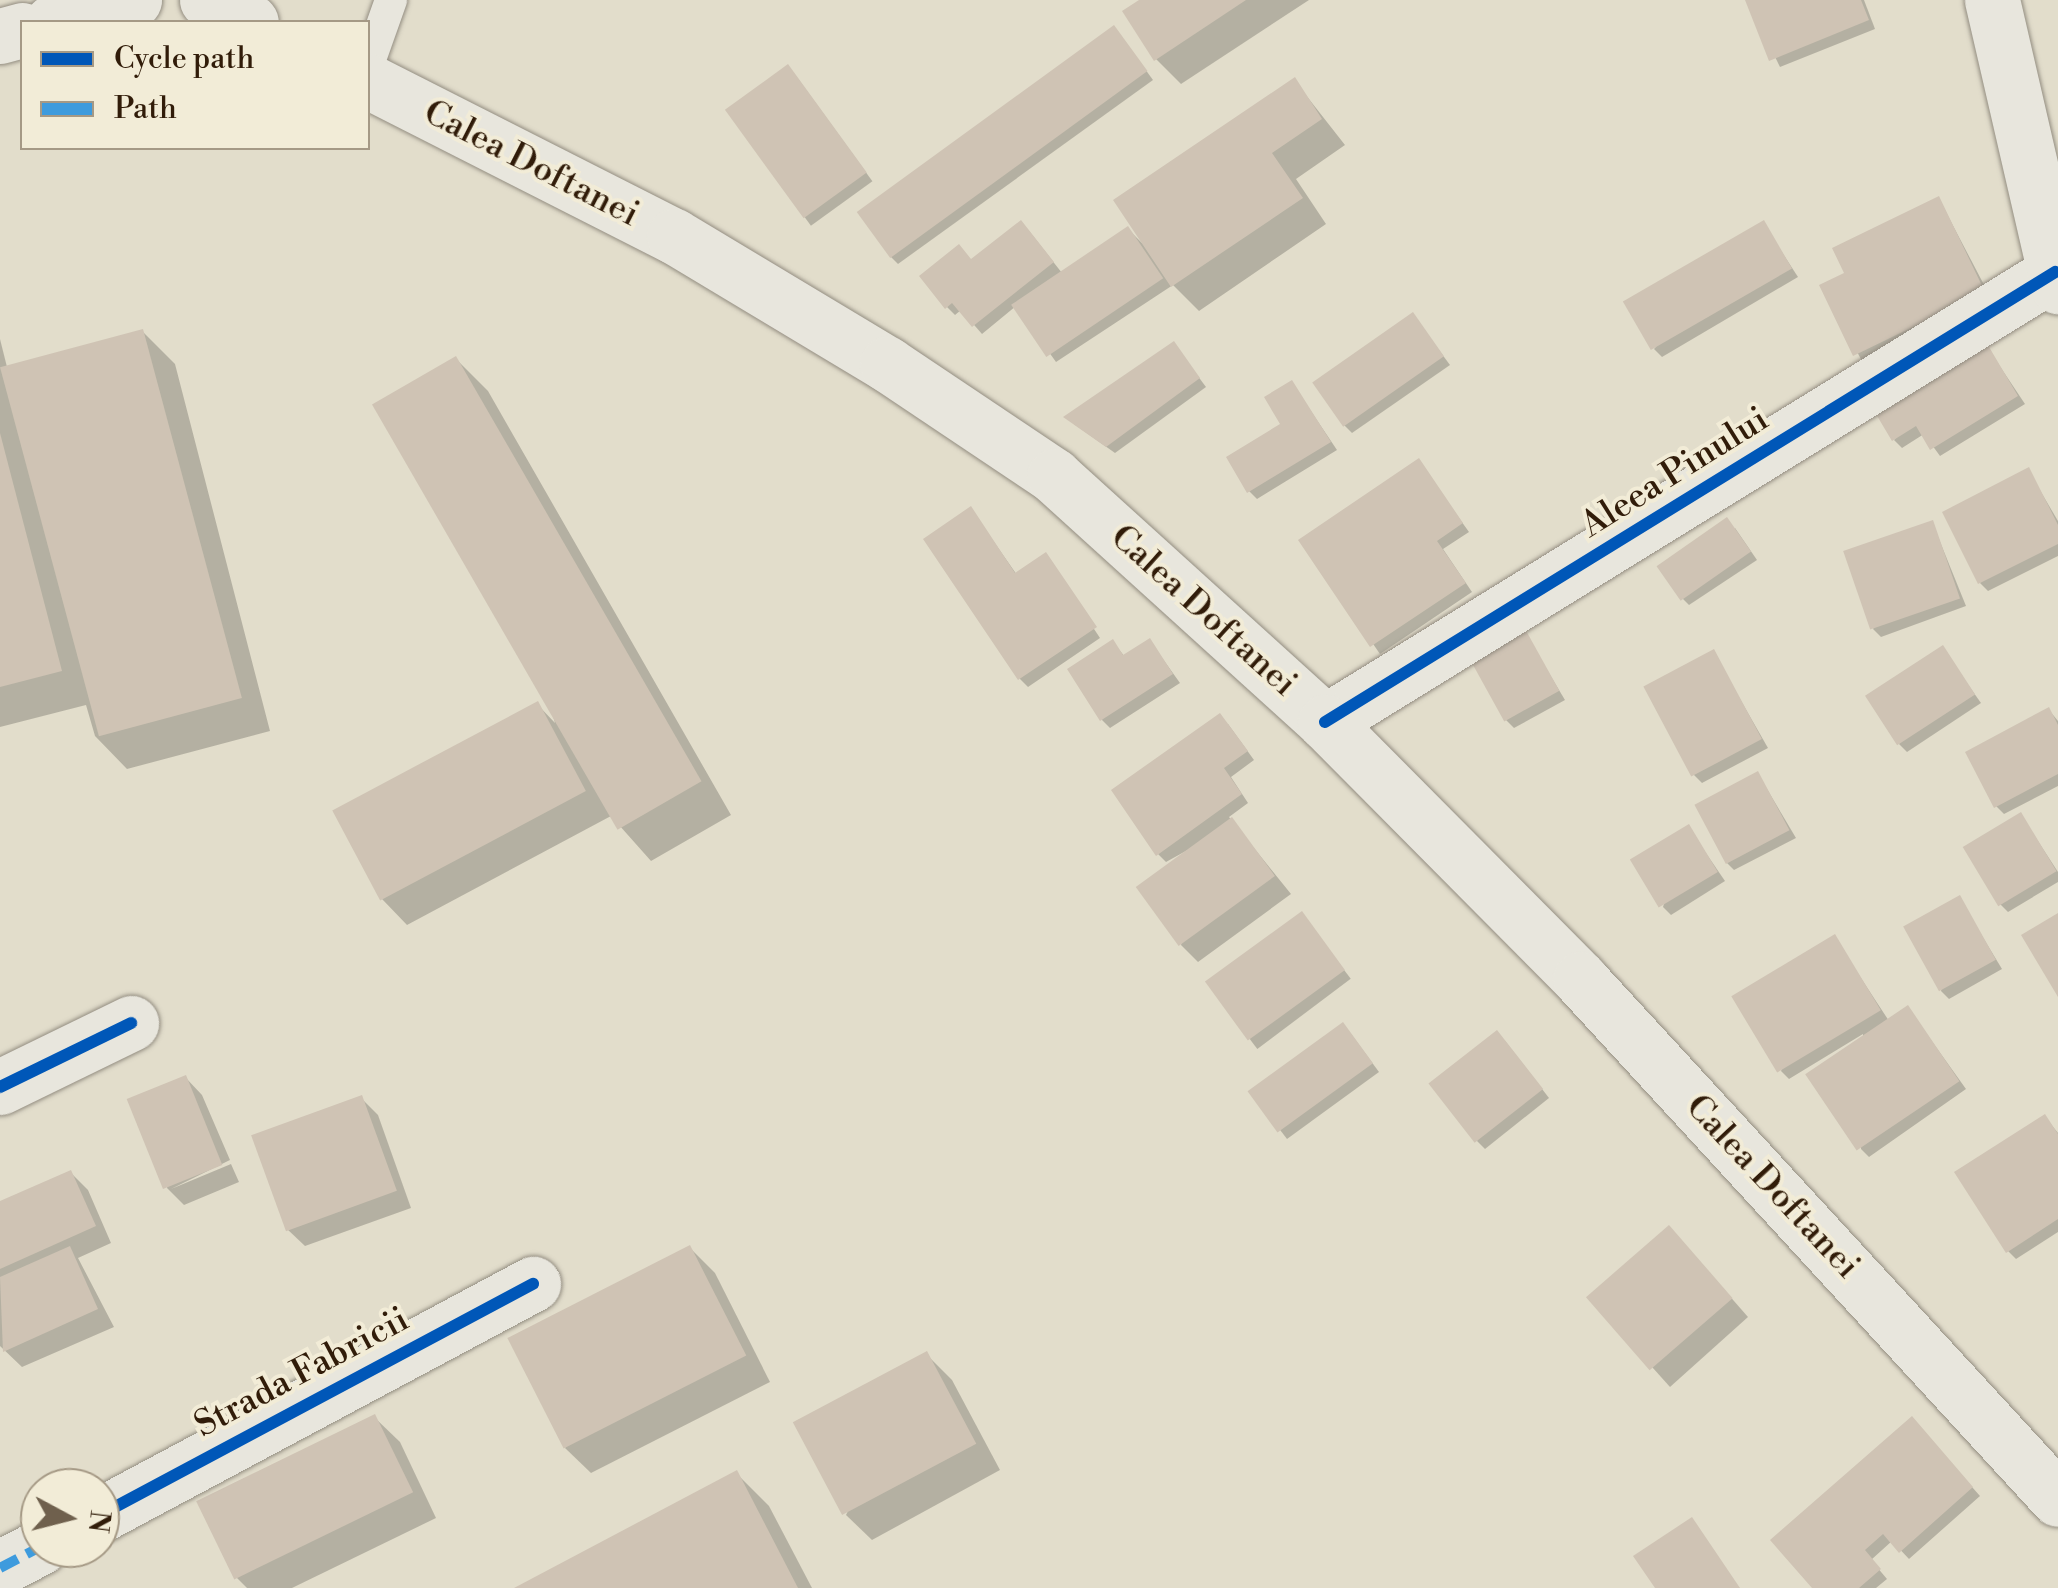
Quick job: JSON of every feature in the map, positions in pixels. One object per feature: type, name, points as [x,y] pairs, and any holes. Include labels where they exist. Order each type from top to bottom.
[{"type":"main road","points":[[59,20],[134,0]]},
{"type":"main road","points":[[207,0],[248,20]]},
{"type":"main road","points":[[1992,0],[2056,279]]},
{"type":"main road","name":"Calea Doftanei","points":[[370,83],[674,236],[902,374],[1054,476],[1326,722],[1580,979],[2058,1499]]},
{"type":"main road","name":"Aleea Pinului","points":[[1326,722],[2056,279]]},
{"type":"main road","points":[[0,1087],[131,1023]]},
{"type":"main road","name":"Strada Fabricii","points":[[120,1504],[533,1284]]},
{"type":"lane","points":[[370,59],[391,0]]},
{"type":"building","points":[[1139,0],[1246,0],[1154,61],[1122,11]]},
{"type":"building","points":[[1745,0],[1861,0],[1869,20],[1769,61]]},
{"type":"building","points":[[1114,25],[1148,71],[890,258],[857,212]]},
{"type":"building","points":[[788,64],[867,172],[804,218],[725,110]]},
{"type":"building","points":[[1295,77],[1322,119],[1272,153],[1303,198],[1171,287],[1113,200]]},
{"type":"building","points":[[1939,196],[1985,292],[1853,356],[1819,285],[1844,273],[1832,248]]},
{"type":"building","points":[[1021,220],[1054,262],[972,327],[952,303],[945,309],[919,276],[959,244],[971,259]]},
{"type":"building","points":[[1764,220],[1792,268],[1651,350],[1623,302]]},
{"type":"building","points":[[1128,226],[1163,278],[1046,357],[1011,305]]},
{"type":"building","points":[[1413,312],[1444,356],[1343,427],[1312,383]]},
{"type":"building","points":[[143,329],[242,698],[99,736],[0,367]]},
{"type":"building","points":[[1982,335],[2018,396],[1930,450],[1916,426],[1892,441],[1870,404]]},
{"type":"building","points":[[1174,341],[1200,378],[1106,447],[1063,417]]},
{"type":"building","points":[[456,356],[702,781],[617,830],[372,404]]},
{"type":"building","points":[[1292,380],[1331,442],[1247,493],[1226,457],[1280,424],[1264,397]]},
{"type":"building","points":[[0,433],[62,671],[0,687]]},
{"type":"building","points":[[1419,458],[1463,523],[1437,541],[1466,583],[1370,647],[1298,540]]},
{"type":"building","points":[[2029,467],[2058,525],[2058,544],[1978,584],[1942,512]]},
{"type":"building","points":[[971,506],[1015,573],[1046,552],[1097,627],[1018,680],[923,539]]},
{"type":"building","points":[[1727,517],[1751,551],[1681,601],[1657,566]]},
{"type":"building","points":[[1933,520],[1960,598],[1870,629],[1843,551]]},
{"type":"building","points":[[1524,627],[1559,691],[1504,721],[1469,658]]},
{"type":"building","points":[[1150,638],[1173,674],[1100,721],[1067,669],[1113,639],[1123,655]]},
{"type":"building","points":[[1943,645],[1975,694],[1897,745],[1865,696]]},
{"type":"building","points":[[1714,649],[1762,739],[1691,777],[1643,687]]},
{"type":"building","points":[[538,701],[586,791],[380,900],[332,810]]},
{"type":"building","points":[[2049,707],[2058,725],[2058,774],[1994,808],[1965,752]]},
{"type":"building","points":[[1220,713],[1248,751],[1224,768],[1242,794],[1156,856],[1111,790]]},
{"type":"building","points":[[1758,771],[1789,830],[1726,864],[1694,805]]},
{"type":"building","points":[[2021,812],[2057,871],[1998,906],[1963,847]]},
{"type":"building","points":[[1232,817],[1275,876],[1179,946],[1136,887]]},
{"type":"building","points":[[1689,824],[1718,872],[1659,908],[1630,860]]},
{"type":"building","points":[[1960,895],[1996,960],[1939,991],[1903,927]]},
{"type":"building","points":[[1302,911],[1345,970],[1248,1041],[1205,982]]},
{"type":"building","points":[[2058,913],[2058,997],[2021,935]]},
{"type":"building","points":[[1835,934],[1881,1010],[1777,1073],[1731,996]]},
{"type":"building","points":[[1908,1005],[1959,1081],[1857,1151],[1805,1074]]},
{"type":"building","points":[[1343,1022],[1373,1063],[1278,1133],[1248,1091]]},
{"type":"building","points":[[1497,1030],[1543,1089],[1475,1143],[1428,1084]]},
{"type":"building","points":[[186,1075],[222,1165],[163,1189],[127,1099]]},
{"type":"building","points":[[362,1095],[397,1191],[286,1231],[251,1135]]},
{"type":"building","points":[[2045,1114],[2058,1134],[2058,1219],[2006,1253],[1954,1172]]},
{"type":"building","points":[[71,1170],[96,1226],[0,1269],[0,1201]]},
{"type":"building","points":[[1669,1225],[1733,1298],[1650,1370],[1586,1297]]},
{"type":"building","points":[[690,1245],[746,1355],[564,1449],[507,1338]]},
{"type":"building","points":[[70,1246],[98,1309],[3,1352],[0,1277]]},
{"type":"building","points":[[927,1351],[976,1444],[842,1515],[793,1422]]},
{"type":"building","points":[[375,1414],[413,1492],[234,1579],[196,1501]]},
{"type":"building","points":[[1912,1416],[1973,1487],[1899,1553],[1883,1534],[1865,1550],[1881,1569],[1859,1588],[1812,1588],[1770,1540]]},
{"type":"building","points":[[737,1470],[798,1588],[514,1588]]},
{"type":"building","points":[[1692,1517],[1740,1588],[1655,1588],[1633,1556]]},
{"type":"marked path","points":[[0,1568],[20,1558]]},
{"type":"cycle path","points":[[1325,722],[2055,272]]},
{"type":"cycle path","points":[[0,1087],[131,1023]]},
{"type":"cycle path","points":[[120,1504],[533,1284]]}]
